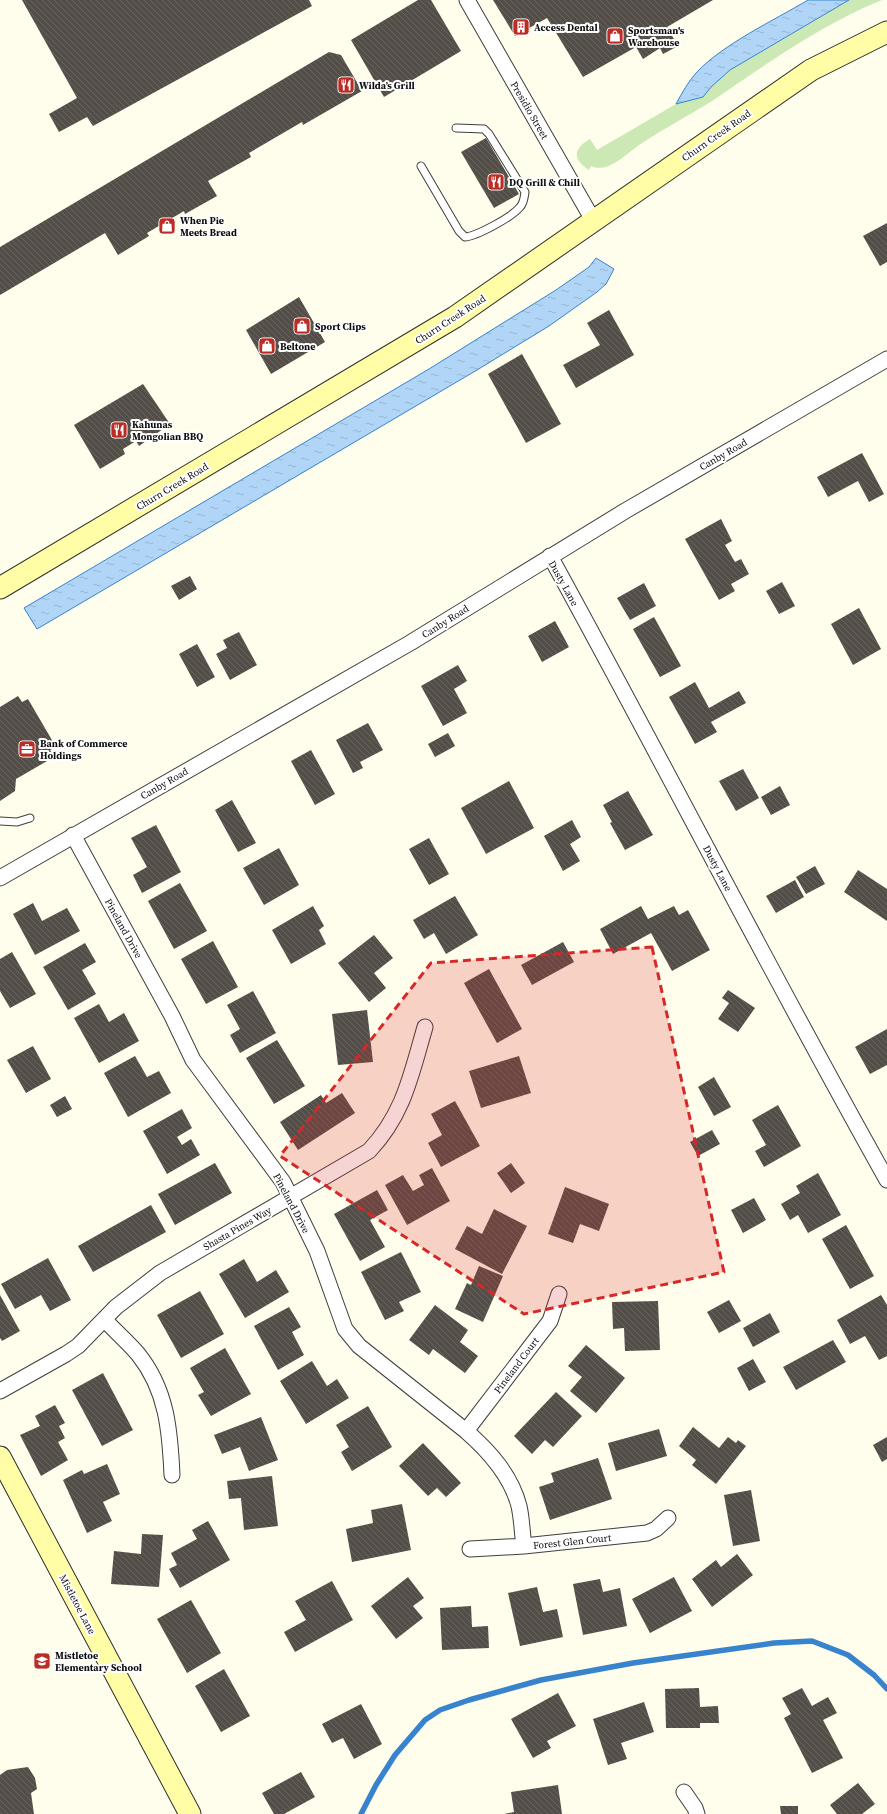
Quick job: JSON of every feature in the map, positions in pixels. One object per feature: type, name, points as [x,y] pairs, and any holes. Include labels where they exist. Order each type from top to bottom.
[{"type":"main road","name":"Churn Creek Road","points":[[0,588],[455,317],[811,70],[887,32]]},
{"type":"main road","name":"Mistletoe Lane","points":[[0,1458],[190,1814]]},
{"type":"street","name":"Presidio Street","points":[[467,0],[593,220]]},
{"type":"street","name":"Canby Road","points":[[0,878],[410,642],[625,511],[887,359]]},
{"type":"street","name":"Dusty Lane","points":[[550,556],[649,738],[829,1077],[887,1180]]},
{"type":"street","name":"Pineland Drive","points":[[73,835],[172,1016],[194,1060],[263,1153],[291,1197],[317,1251],[345,1329],[352,1339],[378,1362],[466,1431],[482,1446],[508,1478],[519,1507],[524,1546]]},
{"type":"street","name":"Shasta Pines Way","points":[[0,1391],[78,1346],[104,1319],[137,1289],[160,1273],[362,1155],[377,1142],[393,1120],[404,1098],[425,1027]]},
{"type":"street","name":"Pineland Court","points":[[466,1431],[550,1321],[558,1294]]},
{"type":"street","points":[[104,1319],[138,1354],[147,1368],[163,1400],[169,1432],[172,1475]]},
{"type":"street","name":"Forest Glen Court","points":[[470,1549],[524,1546],[647,1533],[656,1529],[668,1518]]},
{"type":"street","points":[[684,1792],[695,1808],[697,1814]]},
{"type":"lane","points":[[421,166],[458,231],[465,237],[473,236],[484,231],[520,208],[524,201],[525,192],[489,134],[484,129],[456,128]]},
{"type":"lane","points":[[0,821],[17,822],[30,818]]},
{"type":"highlighted area","points":[[652,947],[724,1272],[524,1314],[280,1156],[431,963]]},
{"type":"green space","points":[[849,0],[882,0],[815,33],[712,101],[648,139],[616,162],[604,167],[597,168],[591,166],[589,170],[583,166],[577,158],[580,147],[590,139],[597,150],[676,104],[703,97],[711,87],[730,70]]},
{"type":"water","points":[[808,0],[849,0],[730,70],[711,87],[703,97],[676,104],[690,80],[707,62],[734,43]]},
{"type":"water","points":[[596,258],[614,269],[606,284],[549,326],[37,629],[24,608],[429,369],[556,290],[589,267]]},
{"type":"building","points":[[22,0],[309,0],[312,6],[93,126],[87,117],[59,132],[49,114],[77,98]]},
{"type":"building","points":[[418,0],[431,0],[461,51],[384,97],[351,40]]},
{"type":"building","name":"Sportsman's Warehouse","points":[[493,0],[713,0],[667,27],[678,46],[663,54],[660,48],[643,59],[636,47],[583,77],[547,18],[515,36]]},
{"type":"building","points":[[329,52],[341,55],[362,91],[303,125],[302,122],[249,153],[251,157],[208,181],[217,196],[185,214],[184,211],[147,233],[149,236],[118,255],[105,233],[0,295],[0,247]]},
{"type":"building","name":"DQ Grill & Chill","points":[[486,138],[519,194],[494,208],[461,152]]},
{"type":"building","points":[[887,223],[887,262],[880,266],[863,236]]},
{"type":"building","points":[[299,297],[325,342],[271,374],[246,330]]},
{"type":"building","points":[[609,310],[634,355],[576,388],[563,365],[600,345],[587,323]]},
{"type":"building","points":[[522,354],[561,424],[526,443],[488,374]]},
{"type":"building","name":"Kahunas Mongolian BBQ","points":[[143,384],[170,424],[139,446],[136,441],[123,449],[125,454],[100,469],[74,425]]},
{"type":"building","points":[[862,453],[884,494],[869,502],[858,481],[828,497],[817,477]]},
{"type":"building","points":[[721,519],[732,541],[725,545],[735,562],[741,559],[749,574],[731,584],[735,591],[719,600],[685,539]]},
{"type":"building","points":[[190,576],[197,589],[179,600],[171,586]]},
{"type":"building","points":[[782,582],[795,606],[779,614],[766,591]]},
{"type":"building","points":[[644,583],[656,606],[630,620],[617,598]]},
{"type":"building","points":[[859,608],[881,649],[853,665],[831,624]]},
{"type":"building","points":[[654,617],[681,666],[660,677],[633,629]]},
{"type":"building","points":[[555,621],[569,647],[542,662],[528,636]]},
{"type":"building","points":[[239,632],[257,665],[230,680],[216,654],[227,648],[223,640]]},
{"type":"building","points":[[197,644],[215,677],[197,687],[179,654]]},
{"type":"building","points":[[458,665],[467,681],[454,689],[467,713],[443,726],[421,686]]},
{"type":"building","points":[[695,682],[709,708],[739,691],[746,703],[711,722],[717,732],[695,744],[669,697]]},
{"type":"building","name":"Bank of Commerce Holdings","points":[[18,696],[22,702],[28,699],[56,747],[50,750],[54,757],[16,779],[15,791],[0,801],[0,707]]},
{"type":"building","points":[[368,723],[383,750],[360,762],[363,768],[353,773],[336,740]]},
{"type":"building","points":[[448,733],[455,746],[435,757],[428,744]]},
{"type":"building","points":[[311,750],[335,794],[315,805],[291,761]]},
{"type":"building","points":[[743,769],[759,798],[736,811],[719,781]]},
{"type":"building","points":[[509,781],[534,828],[486,854],[461,808]]},
{"type":"building","points":[[780,786],[790,805],[771,815],[761,797]]},
{"type":"building","points":[[628,791],[653,835],[625,850],[610,823],[612,822],[603,805]]},
{"type":"building","points":[[232,800],[256,843],[238,852],[215,810]]},
{"type":"building","points":[[572,820],[581,837],[570,844],[580,861],[563,871],[544,836]]},
{"type":"building","points":[[156,825],[181,872],[142,893],[133,875],[147,867],[131,838]]},
{"type":"building","points":[[429,838],[449,874],[429,885],[409,849]]},
{"type":"building","points":[[279,848],[299,885],[264,905],[243,868]]},
{"type":"building","points":[[815,866],[825,884],[806,894],[796,877]]},
{"type":"building","points":[[858,870],[887,889],[887,921],[844,892]]},
{"type":"building","points":[[795,880],[804,897],[776,913],[766,896]]},
{"type":"building","points":[[180,883],[207,931],[174,949],[148,901]]},
{"type":"building","points":[[455,896],[478,935],[446,954],[434,933],[424,939],[413,920]]},
{"type":"building","points":[[33,903],[42,921],[67,908],[80,931],[35,955],[13,914]]},
{"type":"building","points":[[313,906],[324,926],[319,930],[326,944],[291,964],[272,930]]},
{"type":"building","points":[[641,906],[648,919],[674,906],[679,915],[688,910],[710,950],[672,971],[651,933],[613,954],[600,929]]},
{"type":"building","points":[[374,935],[393,958],[374,973],[386,988],[369,1002],[338,963]]},
{"type":"building","points":[[213,941],[238,987],[206,1004],[181,959]]},
{"type":"building","points":[[563,942],[574,962],[532,985],[521,965]]},
{"type":"building","points":[[85,943],[96,962],[82,970],[96,994],[68,1010],[43,967]]},
{"type":"building","points":[[12,952],[36,994],[10,1008],[0,991],[0,959]]},
{"type":"building","points":[[489,969],[522,1029],[497,1043],[464,983]]},
{"type":"building","points":[[728,990],[755,1008],[738,1032],[718,1019],[729,1003],[722,998]]},
{"type":"building","points":[[253,991],[276,1033],[240,1053],[230,1035],[240,1029],[227,1005]]},
{"type":"building","points":[[99,1004],[109,1022],[124,1013],[139,1041],[99,1063],[74,1018]]},
{"type":"building","points":[[367,1010],[373,1062],[338,1065],[332,1014]]},
{"type":"building","points":[[887,1029],[887,1065],[870,1074],[855,1047]]},
{"type":"building","points":[[277,1040],[305,1086],[274,1104],[246,1058]]},
{"type":"building","points":[[33,1046],[51,1079],[26,1093],[7,1060]]},
{"type":"building","points":[[135,1056],[147,1077],[159,1071],[171,1093],[128,1117],[104,1073]]},
{"type":"building","points":[[519,1056],[531,1093],[481,1108],[469,1071]]},
{"type":"building","points":[[714,1077],[731,1107],[714,1116],[698,1087]]},
{"type":"building","points":[[342,1093],[355,1113],[298,1150],[280,1122],[321,1095],[326,1103]]},
{"type":"building","points":[[65,1096],[72,1109],[57,1117],[50,1105]]},
{"type":"building","points":[[455,1101],[480,1146],[441,1167],[428,1143],[442,1135],[431,1114]]},
{"type":"building","points":[[778,1105],[801,1146],[764,1167],[755,1151],[766,1145],[752,1120]]},
{"type":"building","points":[[182,1109],[192,1128],[177,1137],[182,1145],[191,1139],[200,1155],[167,1174],[143,1131]]},
{"type":"building","points":[[712,1130],[720,1144],[698,1156],[690,1142]]},
{"type":"building","points":[[215,1163],[232,1193],[175,1225],[158,1194]]},
{"type":"building","points":[[511,1163],[525,1183],[511,1193],[497,1173]]},
{"type":"building","points":[[432,1168],[450,1201],[407,1225],[385,1185],[403,1175],[413,1191],[424,1185],[419,1175]]},
{"type":"building","points":[[818,1173],[841,1215],[808,1233],[798,1215],[790,1220],[781,1204],[800,1193],[796,1186]]},
{"type":"building","points":[[565,1187],[609,1204],[599,1231],[580,1224],[573,1243],[548,1234]]},
{"type":"building","points":[[377,1190],[388,1210],[370,1220],[385,1247],[360,1261],[334,1214]]},
{"type":"building","points":[[754,1198],[766,1220],[743,1233],[731,1210]]},
{"type":"building","points":[[151,1205],[166,1232],[93,1272],[78,1246]]},
{"type":"building","points":[[494,1209],[527,1226],[502,1274],[455,1249],[467,1226],[482,1234]]},
{"type":"building","points":[[846,1225],[874,1276],[850,1289],[822,1239]]},
{"type":"building","points":[[401,1252],[421,1292],[399,1302],[404,1311],[385,1320],[361,1272]]},
{"type":"building","points":[[48,1258],[71,1300],[50,1311],[41,1295],[15,1309],[1,1284]]},
{"type":"building","points":[[244,1259],[257,1282],[276,1270],[289,1292],[245,1318],[219,1274]]},
{"type":"building","points":[[479,1266],[503,1276],[483,1322],[455,1309],[467,1283],[471,1285]]},
{"type":"building","points":[[200,1291],[224,1334],[181,1358],[157,1315]]},
{"type":"building","points":[[0,1295],[20,1331],[2,1341],[0,1338]]},
{"type":"building","points":[[881,1295],[887,1305],[887,1356],[879,1360],[865,1336],[850,1344],[837,1320]]},
{"type":"building","points":[[729,1300],[741,1321],[719,1333],[707,1312]]},
{"type":"building","points":[[658,1301],[660,1350],[625,1351],[624,1328],[613,1329],[612,1302]]},
{"type":"building","points":[[435,1305],[468,1330],[460,1342],[478,1356],[465,1373],[433,1349],[429,1355],[409,1340]]},
{"type":"building","points":[[289,1307],[301,1327],[292,1332],[304,1355],[278,1370],[254,1326]]},
{"type":"building","points":[[770,1313],[780,1332],[753,1347],[743,1328]]},
{"type":"building","points":[[833,1340],[846,1362],[796,1390],[783,1367]]},
{"type":"building","points":[[586,1345],[625,1378],[596,1413],[570,1391],[582,1377],[568,1366]]},
{"type":"building","points":[[225,1348],[251,1394],[211,1416],[198,1395],[204,1392],[190,1368]]},
{"type":"building","points":[[753,1359],[766,1382],[749,1391],[737,1368]]},
{"type":"building","points":[[312,1361],[327,1386],[337,1379],[349,1398],[306,1424],[280,1381]]},
{"type":"building","points":[[103,1373],[133,1430],[102,1446],[72,1390]]},
{"type":"building","points":[[556,1392],[582,1416],[553,1447],[545,1440],[532,1454],[514,1436]]},
{"type":"building","points":[[55,1405],[65,1423],[59,1426],[65,1438],[58,1442],[68,1460],[41,1476],[20,1435],[40,1426],[35,1416]]},
{"type":"building","points":[[368,1406],[392,1447],[352,1471],[341,1452],[349,1447],[336,1425]]},
{"type":"building","points":[[261,1417],[278,1460],[249,1471],[240,1447],[222,1454],[214,1435]]},
{"type":"building","points":[[693,1427],[719,1448],[728,1437],[736,1443],[738,1440],[746,1446],[716,1484],[692,1465],[696,1460],[679,1446]]},
{"type":"building","points":[[659,1429],[667,1456],[616,1471],[608,1443]]},
{"type":"building","points":[[887,1437],[887,1459],[882,1462],[873,1445]]},
{"type":"building","points":[[423,1443],[461,1483],[446,1497],[437,1488],[428,1496],[399,1466]]},
{"type":"building","points":[[598,1458],[612,1499],[550,1520],[539,1487],[554,1482],[551,1473]]},
{"type":"building","points":[[107,1464],[120,1494],[103,1502],[112,1521],[87,1533],[63,1480],[82,1470],[84,1474]]},
{"type":"building","points":[[272,1476],[278,1526],[244,1530],[241,1498],[229,1499],[227,1481]]},
{"type":"building","points":[[751,1490],[760,1541],[733,1546],[724,1495]]},
{"type":"building","points":[[402,1504],[411,1550],[352,1562],[346,1529],[373,1523],[371,1510]]},
{"type":"building","points":[[208,1521],[230,1560],[180,1588],[169,1569],[177,1565],[171,1553],[197,1539],[192,1530]]},
{"type":"building","points":[[142,1534],[163,1535],[159,1587],[111,1584],[114,1551],[141,1554]]},
{"type":"building","points":[[737,1554],[753,1575],[712,1607],[692,1579],[716,1560],[721,1567]]},
{"type":"building","points":[[408,1577],[424,1598],[413,1606],[423,1618],[396,1639],[371,1606]]},
{"type":"building","points":[[674,1577],[692,1611],[650,1633],[632,1599]]},
{"type":"building","points":[[600,1579],[603,1592],[620,1588],[627,1626],[583,1635],[573,1584]]},
{"type":"building","points":[[332,1581],[353,1620],[295,1652],[284,1632],[306,1620],[295,1601]]},
{"type":"building","points":[[537,1587],[543,1612],[557,1609],[563,1637],[520,1646],[508,1593]]},
{"type":"building","points":[[191,1600],[221,1653],[187,1673],[157,1619]]},
{"type":"building","points":[[471,1606],[472,1627],[488,1626],[489,1648],[442,1650],[440,1608]]},
{"type":"building","points":[[224,1669],[250,1716],[221,1732],[195,1686]]},
{"type":"building","points":[[699,1688],[700,1707],[718,1706],[719,1723],[700,1723],[700,1728],[666,1728],[665,1689]]},
{"type":"building","points":[[802,1688],[812,1706],[828,1697],[837,1713],[823,1720],[843,1758],[812,1773],[784,1718],[791,1714],[782,1698]]},
{"type":"building","points":[[558,1693],[576,1726],[547,1741],[551,1748],[533,1758],[511,1719]]},
{"type":"building","points":[[644,1702],[654,1732],[621,1743],[627,1759],[608,1765],[593,1719]]},
{"type":"building","points":[[361,1704],[382,1744],[354,1759],[343,1738],[332,1743],[322,1724]]},
{"type":"building","points":[[28,1767],[35,1778],[37,1789],[31,1793],[34,1814],[0,1814],[0,1775],[7,1770]]},
{"type":"building","points":[[301,1772],[315,1797],[284,1814],[274,1814],[262,1793]]},
{"type":"building","points":[[858,1783],[875,1804],[862,1814],[837,1814],[830,1805]]},
{"type":"building","points":[[558,1785],[562,1814],[504,1814],[514,1812],[511,1792]]},
{"type":"building","points":[[780,1806],[798,1806],[798,1814],[781,1814]]},
{"type":"waterway","points":[[361,1814],[376,1785],[395,1755],[425,1720],[440,1710],[469,1700],[541,1680],[633,1663],[774,1643],[812,1641],[848,1655],[874,1675],[887,1689]]},
{"type":"place","name":"Access Dental","points":[[521,27]]},
{"type":"place","name":"Sportsman's Warehouse","points":[[615,36]]},
{"type":"place","name":"Wilda’s Grill","points":[[346,85]]},
{"type":"place","name":"DQ Grill & Chill","points":[[496,182]]},
{"type":"place","name":"When Pie Meets Bread","points":[[167,226]]},
{"type":"place","name":"Sport Clips","points":[[302,326]]},
{"type":"place","name":"Beltone","points":[[267,346]]},
{"type":"place","name":"Kahunas Mongolian BBQ","points":[[119,430]]},
{"type":"place","name":"Bank of Commerce Holdings","points":[[27,749]]},
{"type":"place","name":"Mistletoe Elementary School","points":[[42,1661]]}]
